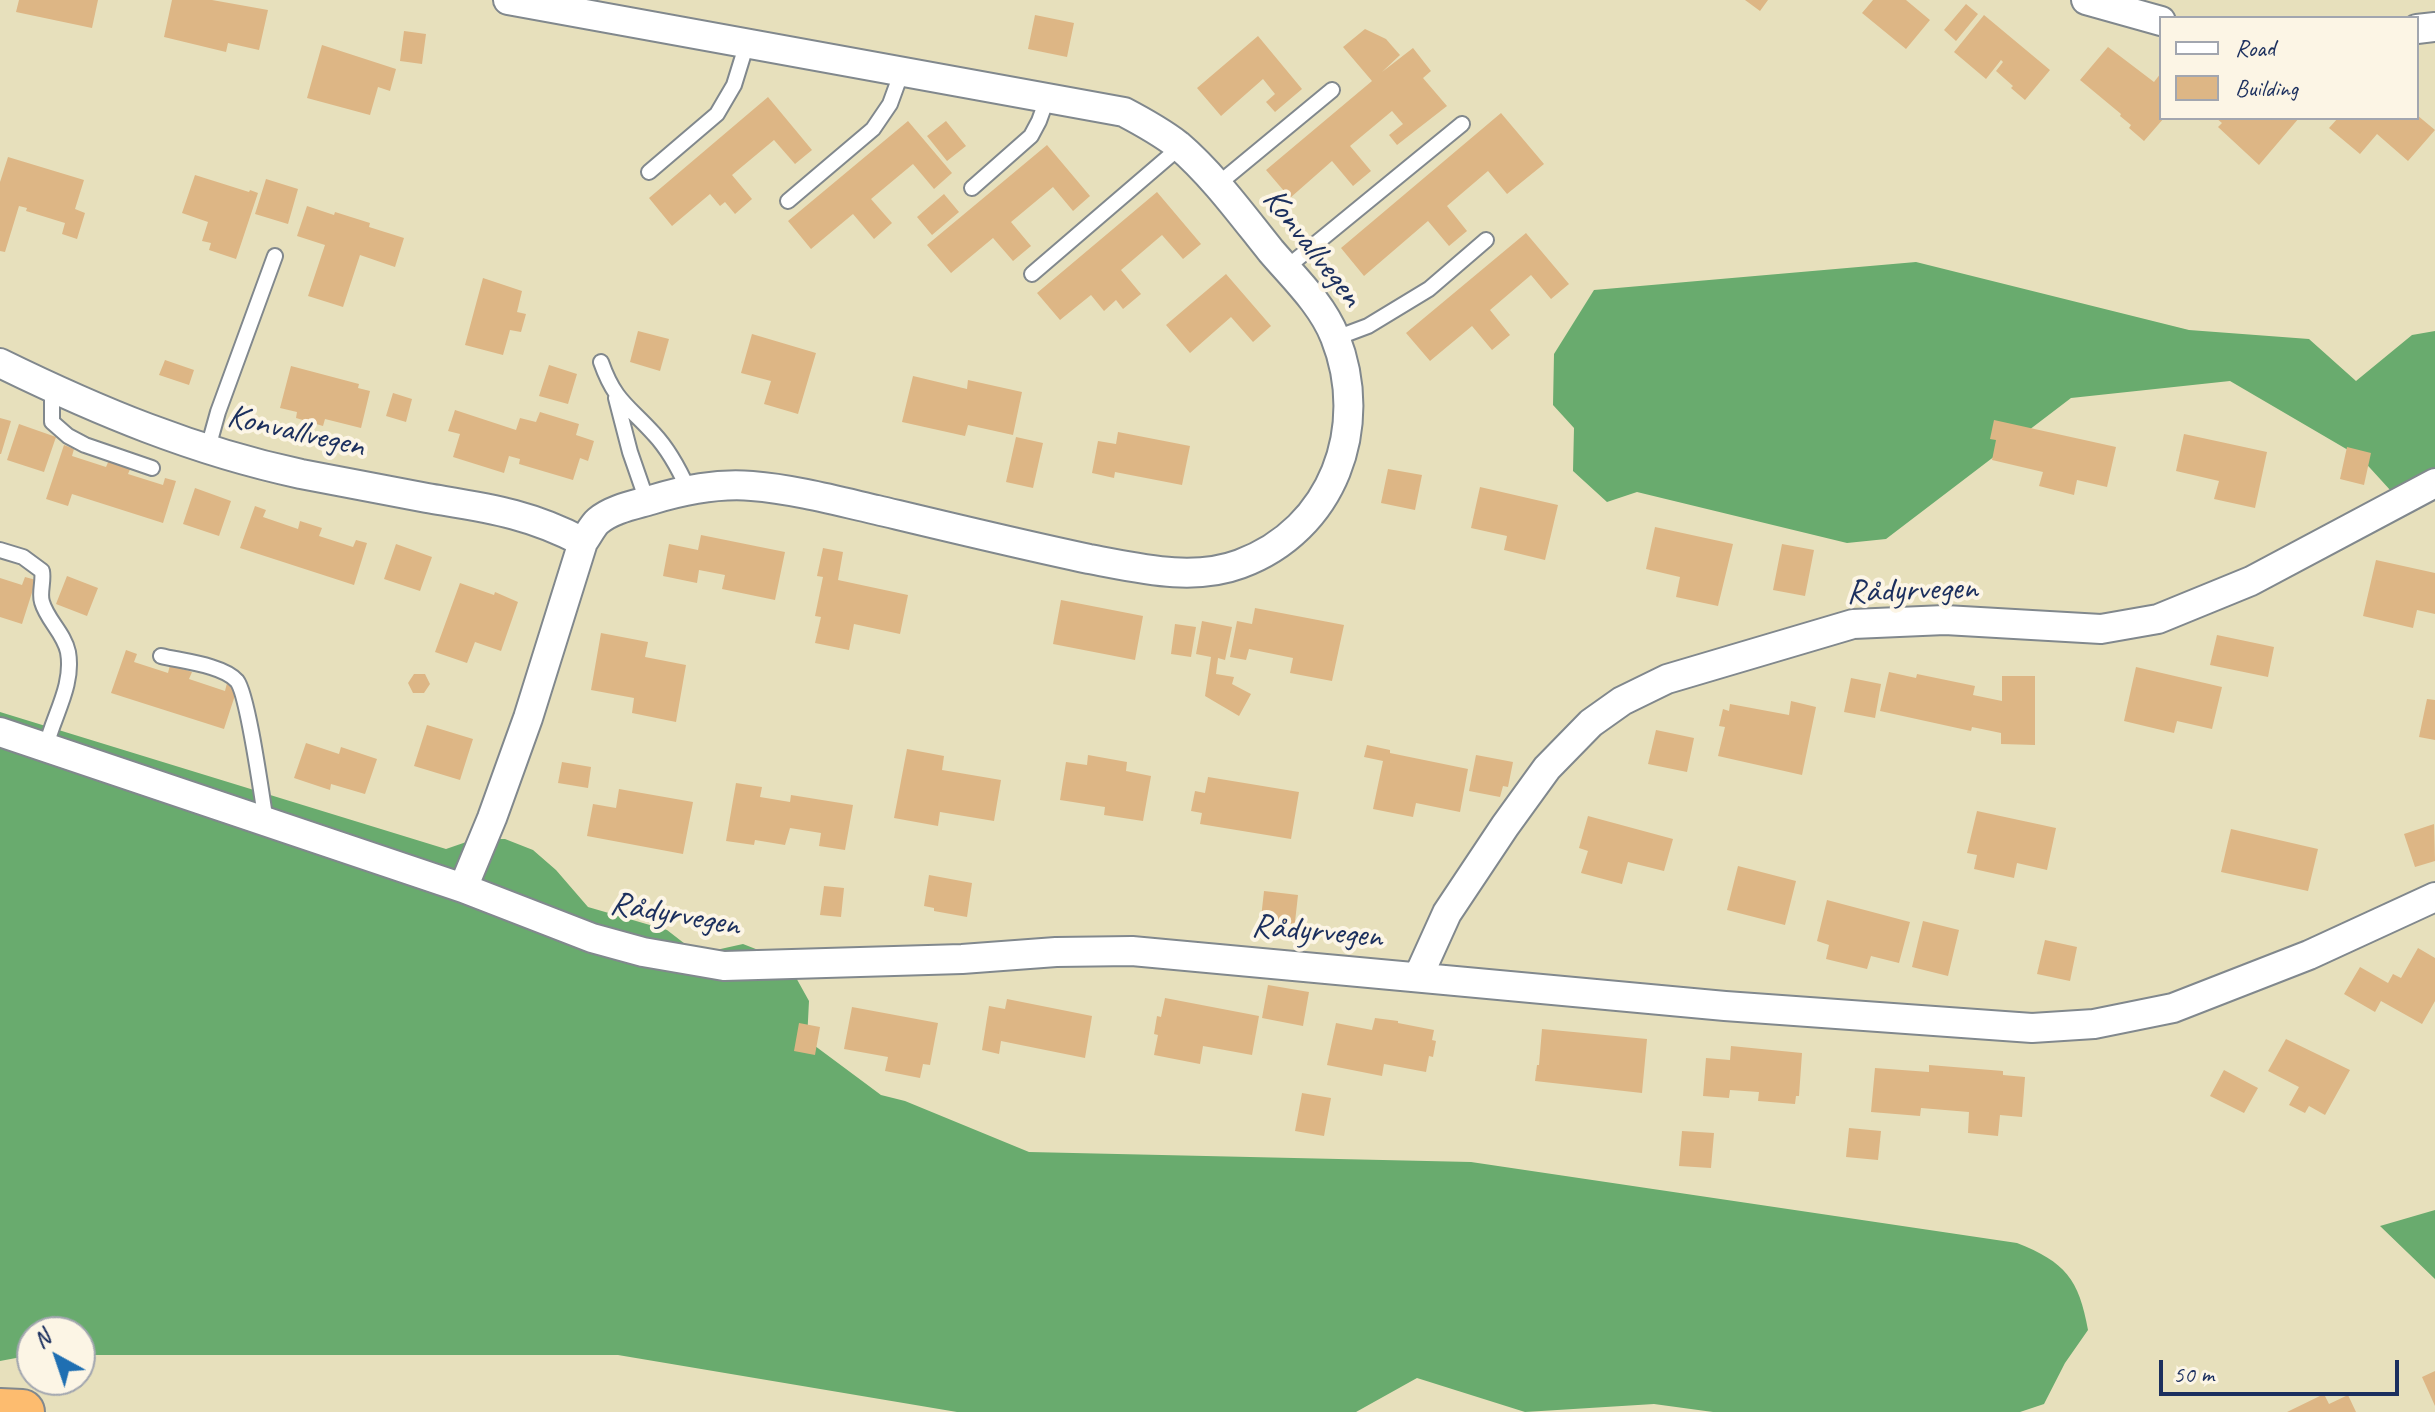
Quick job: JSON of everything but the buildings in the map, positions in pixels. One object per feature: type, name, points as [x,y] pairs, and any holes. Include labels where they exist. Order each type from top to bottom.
[{"type":"highway","points":[[0,1411],[22,1412]]},
{"type":"street","name":"Konvallvegen","points":[[463,888],[528,718],[583,542],[598,522],[621,509],[688,489],[752,486],[836,501],[1128,566],[1211,572],[1241,564],[1275,547],[1303,526],[1326,493],[1340,462],[1349,425],[1349,391],[1336,338],[1321,310],[1217,185],[1180,147],[1157,129],[1124,112],[508,0]]},
{"type":"street","points":[[2086,0],[2159,20]]},
{"type":"street","name":"Konvallvegen","points":[[0,363],[138,426],[247,461],[509,512],[553,526],[583,542]]},
{"type":"street","name":"Rådyrvegen","points":[[1418,977],[1447,913],[1547,768],[1591,723],[1622,701],[1667,679],[1853,624],[1945,620],[2101,629],[2158,619],[2251,581],[2435,483]]},
{"type":"street","name":"Rådyrvegen","points":[[0,732],[463,888],[592,938],[643,952],[724,966],[1132,951],[1725,1006],[2032,1028],[2094,1024],[2173,1008],[2309,955],[2435,897]]},
{"type":"lane","points":[[649,172],[717,114],[734,85],[747,43]]},
{"type":"lane","points":[[788,201],[873,129],[890,104],[902,71]]},
{"type":"lane","points":[[1217,185],[1332,90]]},
{"type":"lane","points":[[972,188],[1031,136],[1048,96]]},
{"type":"lane","points":[[1286,268],[1462,124]]},
{"type":"lane","points":[[1032,274],[1180,147]]},
{"type":"lane","points":[[1336,338],[1368,326],[1429,289],[1486,240]]},
{"type":"lane","points":[[208,448],[218,412],[275,256]]},
{"type":"lane","points":[[601,362],[616,396],[630,452],[647,501]]},
{"type":"lane","points":[[52,388],[52,422],[68,436],[152,468]]},
{"type":"lane","points":[[616,396],[654,433],[676,464],[688,489]]},
{"type":"lane","points":[[0,550],[23,557],[42,571],[42,602],[58,628],[68,653],[66,689],[50,728],[46,747]]},
{"type":"lane","points":[[161,656],[220,670],[238,682],[246,709],[266,822]]},
{"type":"green space","points":[[1916,262],[2189,330],[2309,339],[2356,381],[2412,335],[2435,331],[2435,485],[2391,491],[2360,457],[2230,381],[2071,398],[1886,539],[1847,543],[1637,492],[1607,502],[1573,471],[1574,428],[1553,405],[1554,354],[1594,290]]},
{"type":"green space","points":[[0,712],[446,849],[475,839],[505,839],[533,850],[556,870],[588,907],[667,930],[698,954],[743,944],[771,955],[794,974],[809,1001],[807,1040],[881,1095],[905,1101],[1029,1152],[1471,1162],[2017,1243],[2047,1257],[2067,1274],[2080,1298],[2088,1330],[2065,1363],[2044,1404],[2020,1412],[1713,1412],[1654,1404],[1525,1412],[1417,1378],[1356,1412],[957,1412],[618,1355],[96,1355],[96,1316],[16,1316],[16,1358],[0,1361]]},
{"type":"green space","points":[[2435,1210],[2435,1279],[2380,1226]]}]
